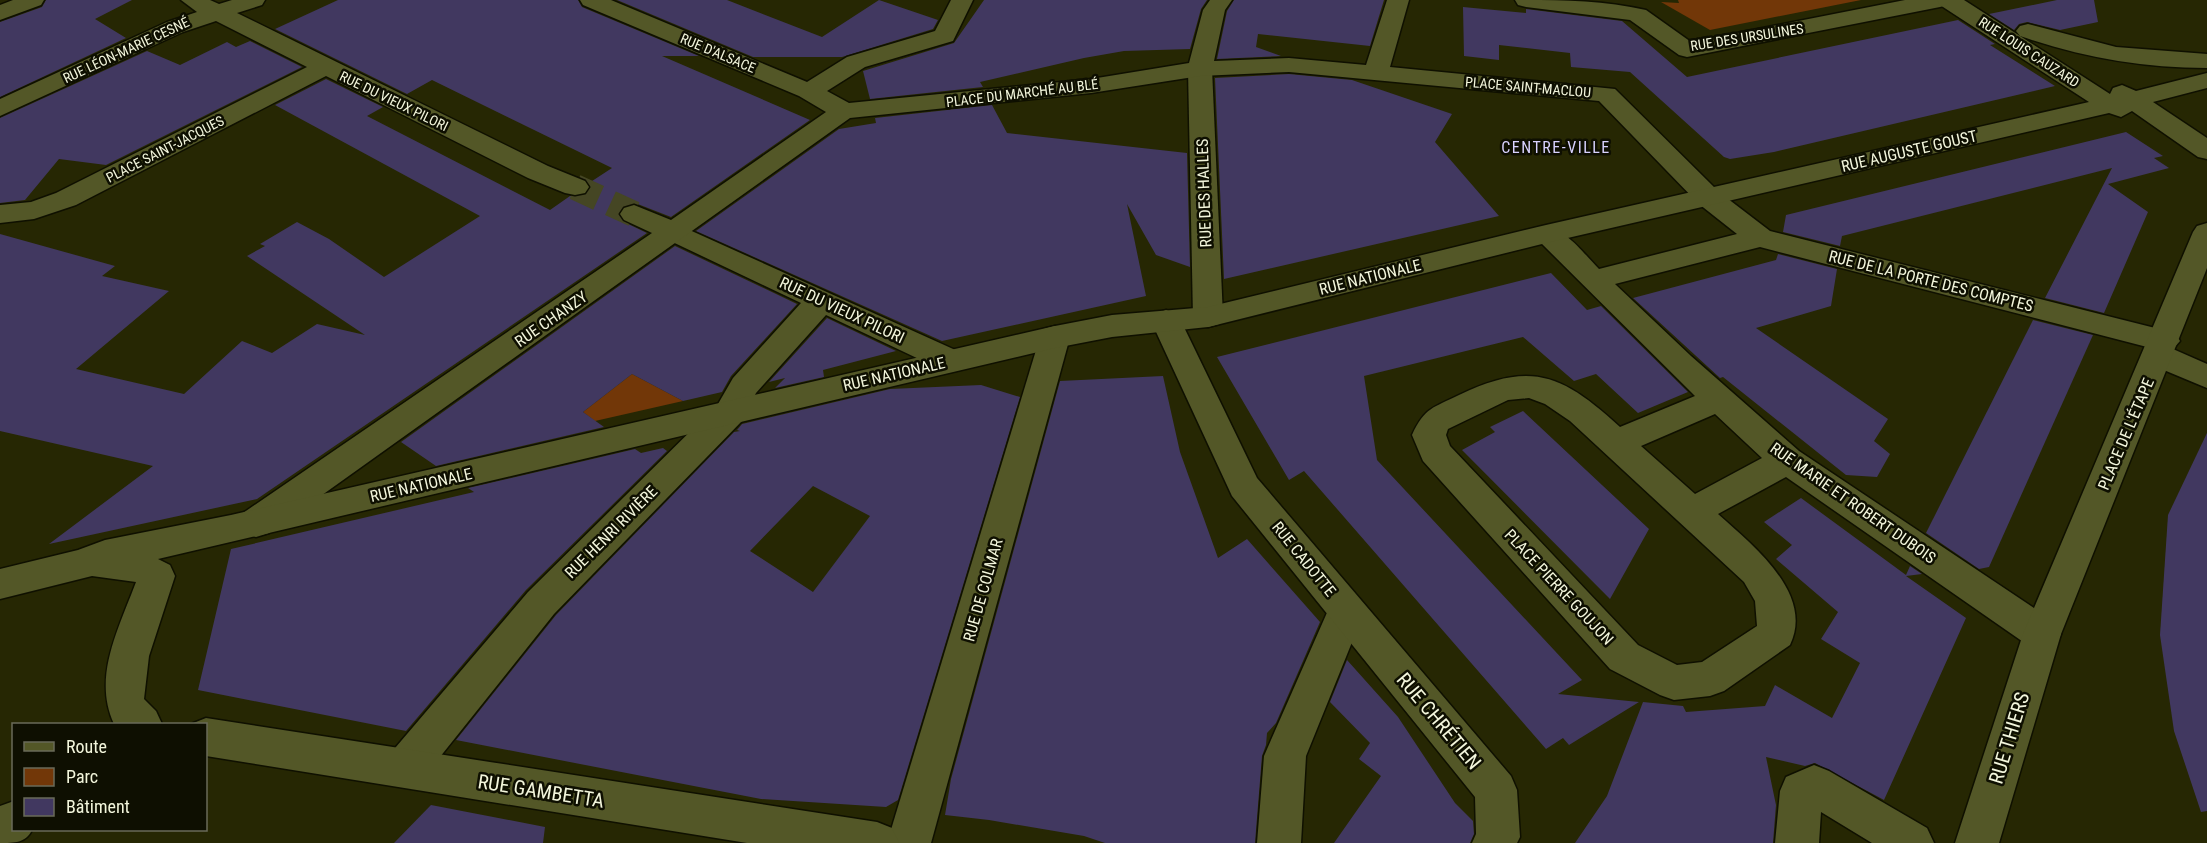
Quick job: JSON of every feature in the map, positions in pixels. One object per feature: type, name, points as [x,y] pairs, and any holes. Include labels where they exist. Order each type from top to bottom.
[{"type":"street","points":[[0,13],[33,0]]},
{"type":"street","name":"RUE LÉON-MARIE CESNÉ","points":[[0,108],[203,9],[254,0]]},
{"type":"street","name":"RUE D'ALSACE","points":[[591,0],[808,91],[844,111]]},
{"type":"street","points":[[808,91],[831,80],[856,62],[945,36],[962,0]]},
{"type":"street","name":"RUE DES HALLES","points":[[1208,317],[1200,69],[1214,10],[1221,0]]},
{"type":"street","points":[[1376,72],[1398,0]]},
{"type":"street","name":"RUE DES URSULINES","points":[[1526,0],[1610,9],[1638,15],[1687,50],[1940,0]]},
{"type":"street","name":"RUE LOUIS CAUZARD","points":[[1948,0],[2131,106]]},
{"type":"street","points":[[1981,0],[2028,31],[2131,106],[2207,151]]},
{"type":"street","name":"RUE DU VIEUX PILORI","points":[[203,9],[538,172],[574,187]]},
{"type":"street","points":[[2028,31],[2100,53],[2207,61]]},
{"type":"street","name":"PLACE DU MARCHÉ AU BLÉ","points":[[844,111],[876,110],[1091,86],[1200,69],[1289,65],[1376,72]]},
{"type":"street","name":"PLACE SAINT-JACQUES","points":[[0,214],[34,210],[66,199],[325,68]]},
{"type":"street","name":"PLACE SAINT-MACLOU","points":[[1376,72],[1606,94],[1709,198]]},
{"type":"street","name":"RUE AUGUSTE GOUST","points":[[2131,106],[2207,80]]},
{"type":"street","name":"RUE AUGUSTE GOUST","points":[[1709,198],[2131,106],[2207,98]]},
{"type":"street","name":"RUE CHANZY","points":[[243,526],[384,436],[844,111]]},
{"type":"street","name":"RUE NATIONALE","points":[[82,564],[105,555],[243,526],[1055,337],[1112,326],[1208,317],[1546,234],[1709,198]]},
{"type":"street","name":"RUE DE LA PORTE DES COMPTES","points":[[1709,198],[1760,238],[2161,348],[2207,377]]},
{"type":"street","name":"RUE DU VIEUX PILORI","points":[[634,214],[951,361]]},
{"type":"street","name":"PLACE DE L'ÉTAPE","points":[[2042,634],[2207,232]]},
{"type":"street","name":"RUE MARIE ET ROBERT DUBOIS","points":[[1546,234],[1718,399],[1787,460],[2042,634]]},
{"type":"street","points":[[1593,280],[1760,238]]},
{"type":"street","name":"RUE HENRI RIVIÈRE","points":[[405,768],[541,603],[730,412],[744,386],[821,300]]},
{"type":"street","name":"RUE CADOTTE","points":[[1166,321],[1244,486],[1346,610],[1285,756],[1279,843]]},
{"type":"street","name":"RUE DE COLMAR","points":[[909,843],[1055,337]]},
{"type":"street","name":"PLACE PIERRE GOUJON","points":[[1512,387],[1540,389],[1568,400],[1616,443],[1757,570],[1773,599],[1777,633],[1710,679],[1674,683],[1624,657],[1435,452],[1430,435],[1435,420],[1512,387]]},
{"type":"street","points":[[1616,443],[1718,399]]},
{"type":"street","points":[[1692,512],[1787,460]]},
{"type":"street","points":[[138,723],[134,722],[124,709],[122,685],[157,576],[196,546],[243,526]]},
{"type":"street","points":[[0,584],[82,564],[128,565],[143,568],[157,576]]},
{"type":"street","name":"RUE CHRÉTIEN","points":[[1346,610],[1496,790],[1499,841]]},
{"type":"street","name":"RUE THIERS","points":[[1977,843],[2042,634]]},
{"type":"street","name":"RUE GAMBETTA","points":[[207,737],[877,843]]},
{"type":"street","points":[[1797,843],[1801,791],[1814,785],[1912,843]]},
{"type":"street","points":[[0,831],[12,822]]},
{"type":"green space","points":[[1678,0],[1861,0],[1710,30],[1661,2],[1679,3]]},
{"type":"green space","points":[[632,374],[683,401],[595,421],[583,412]]},
{"type":"building","points":[[46,0],[132,0],[95,19],[126,38],[0,97],[0,22],[42,7]]},
{"type":"building","points":[[338,0],[578,0],[582,7],[699,56],[662,56],[810,120],[671,217],[635,203],[623,206],[618,213],[622,221],[647,233],[257,499],[49,544],[153,466],[0,431],[0,234],[115,266],[102,276],[169,291],[76,369],[184,394],[242,341],[272,353],[317,324],[365,335],[247,256],[265,246],[260,244],[297,222],[329,239],[384,277],[480,216],[275,105],[326,79],[383,107],[367,116],[550,210],[570,196],[585,195],[591,188],[589,183],[612,168],[432,80],[407,94],[275,29]]},
{"type":"building","points":[[617,0],[727,0],[822,37],[879,0],[938,20],[933,29],[842,57],[753,57]]},
{"type":"building","points":[[984,0],[1207,0],[1201,9],[1190,49],[1124,51],[980,82],[983,87],[870,99],[863,71],[954,43]]},
{"type":"building","points":[[1234,0],[1384,0],[1370,46],[1258,34],[1256,47],[1281,56],[1217,59],[1227,11]]},
{"type":"building","points":[[2057,0],[2094,0],[2098,22],[2060,30],[2027,22],[2019,24],[2014,30],[1989,14]]},
{"type":"building","points":[[1463,7],[1526,13],[1526,9],[1622,21],[1687,77],[1958,20],[1995,44],[1990,45],[2055,86],[1774,152],[1730,159],[1724,157],[1630,72],[1571,67],[1570,53],[1499,45],[1499,60],[1464,56]]},
{"type":"building","points":[[250,41],[302,67],[106,165],[59,159],[25,200],[0,203],[0,118],[147,51],[180,65],[227,42],[236,47]]},
{"type":"building","points":[[1289,74],[1352,80],[1452,114],[1435,142],[1499,216],[1224,279],[1215,78]]},
{"type":"building","points":[[992,105],[1007,133],[1187,153],[1190,267],[1156,255],[1127,204],[1146,296],[942,341],[696,231],[839,129],[876,123],[875,118]]},
{"type":"building","points":[[2126,132],[2163,156],[2154,158],[2169,168],[2108,184],[2148,212],[2104,313],[2045,298],[2112,168],[1842,236],[1840,246],[1783,232],[1786,215]]},
{"type":"building","points":[[675,246],[797,304],[731,376],[722,392],[683,401],[632,374],[583,412],[604,427],[436,466],[401,442]]},
{"type":"building","points":[[1778,254],[1837,269],[1831,306],[1756,328],[1888,419],[1874,441],[1890,454],[1877,477],[1846,475],[1723,377],[1720,378],[1633,298],[1776,260]]},
{"type":"building","points":[[1551,273],[1587,310],[1601,306],[1688,392],[1638,413],[1596,374],[1574,381],[1523,337],[1364,376],[1377,460],[1582,680],[1558,694],[1639,702],[1569,745],[1563,738],[1546,749],[1304,471],[1289,480],[1217,357]]},
{"type":"building","points":[[827,318],[896,351],[823,370],[824,377],[775,388],[785,378],[769,382]]},
{"type":"building","points":[[2033,320],[2093,335],[1989,567],[1979,569],[1926,533]]},
{"type":"building","points":[[1163,376],[1180,452],[1218,558],[1247,539],[1320,622],[1276,723],[1267,733],[1262,756],[1255,843],[1105,843],[1084,836],[945,815],[951,779],[1060,381]]},
{"type":"building","points":[[981,385],[1020,397],[898,800],[886,807],[761,799],[456,740],[556,615],[734,432],[740,431],[737,430],[742,424],[890,389]],"holes":[[[813,486],[870,516],[813,592],[750,551]]]},
{"type":"building","points":[[1523,411],[1649,529],[1610,599],[1462,450],[1495,432],[1490,427]]},
{"type":"building","points":[[2207,433],[2207,811],[2201,812],[2174,731],[2160,635],[2168,515]]},
{"type":"building","points":[[663,448],[667,451],[526,590],[406,731],[198,690],[231,549],[474,492],[468,488],[635,449],[641,453]]},
{"type":"building","points":[[1801,498],[1906,575],[1910,566],[1922,574],[1906,576],[1966,618],[1884,800],[1815,763],[1805,766],[1766,757],[1776,805],[1773,843],[1575,843],[1607,796],[1643,702],[1683,706],[1686,712],[1765,706],[1775,685],[1832,718],[1860,663],[1821,639],[1838,612],[1776,559],[1792,545],[1764,522]]},
{"type":"building","points":[[1347,660],[1398,717],[1455,803],[1473,821],[1474,834],[1470,843],[1334,843],[1381,776],[1359,759],[1370,743],[1330,702]]},
{"type":"building","points":[[431,805],[545,827],[543,843],[394,843]]},
{"type":"tunnel","points":[[575,187],[634,214]]},
{"type":"district","name":"CENTRE-VILLE","points":[[1556,147]]}]
